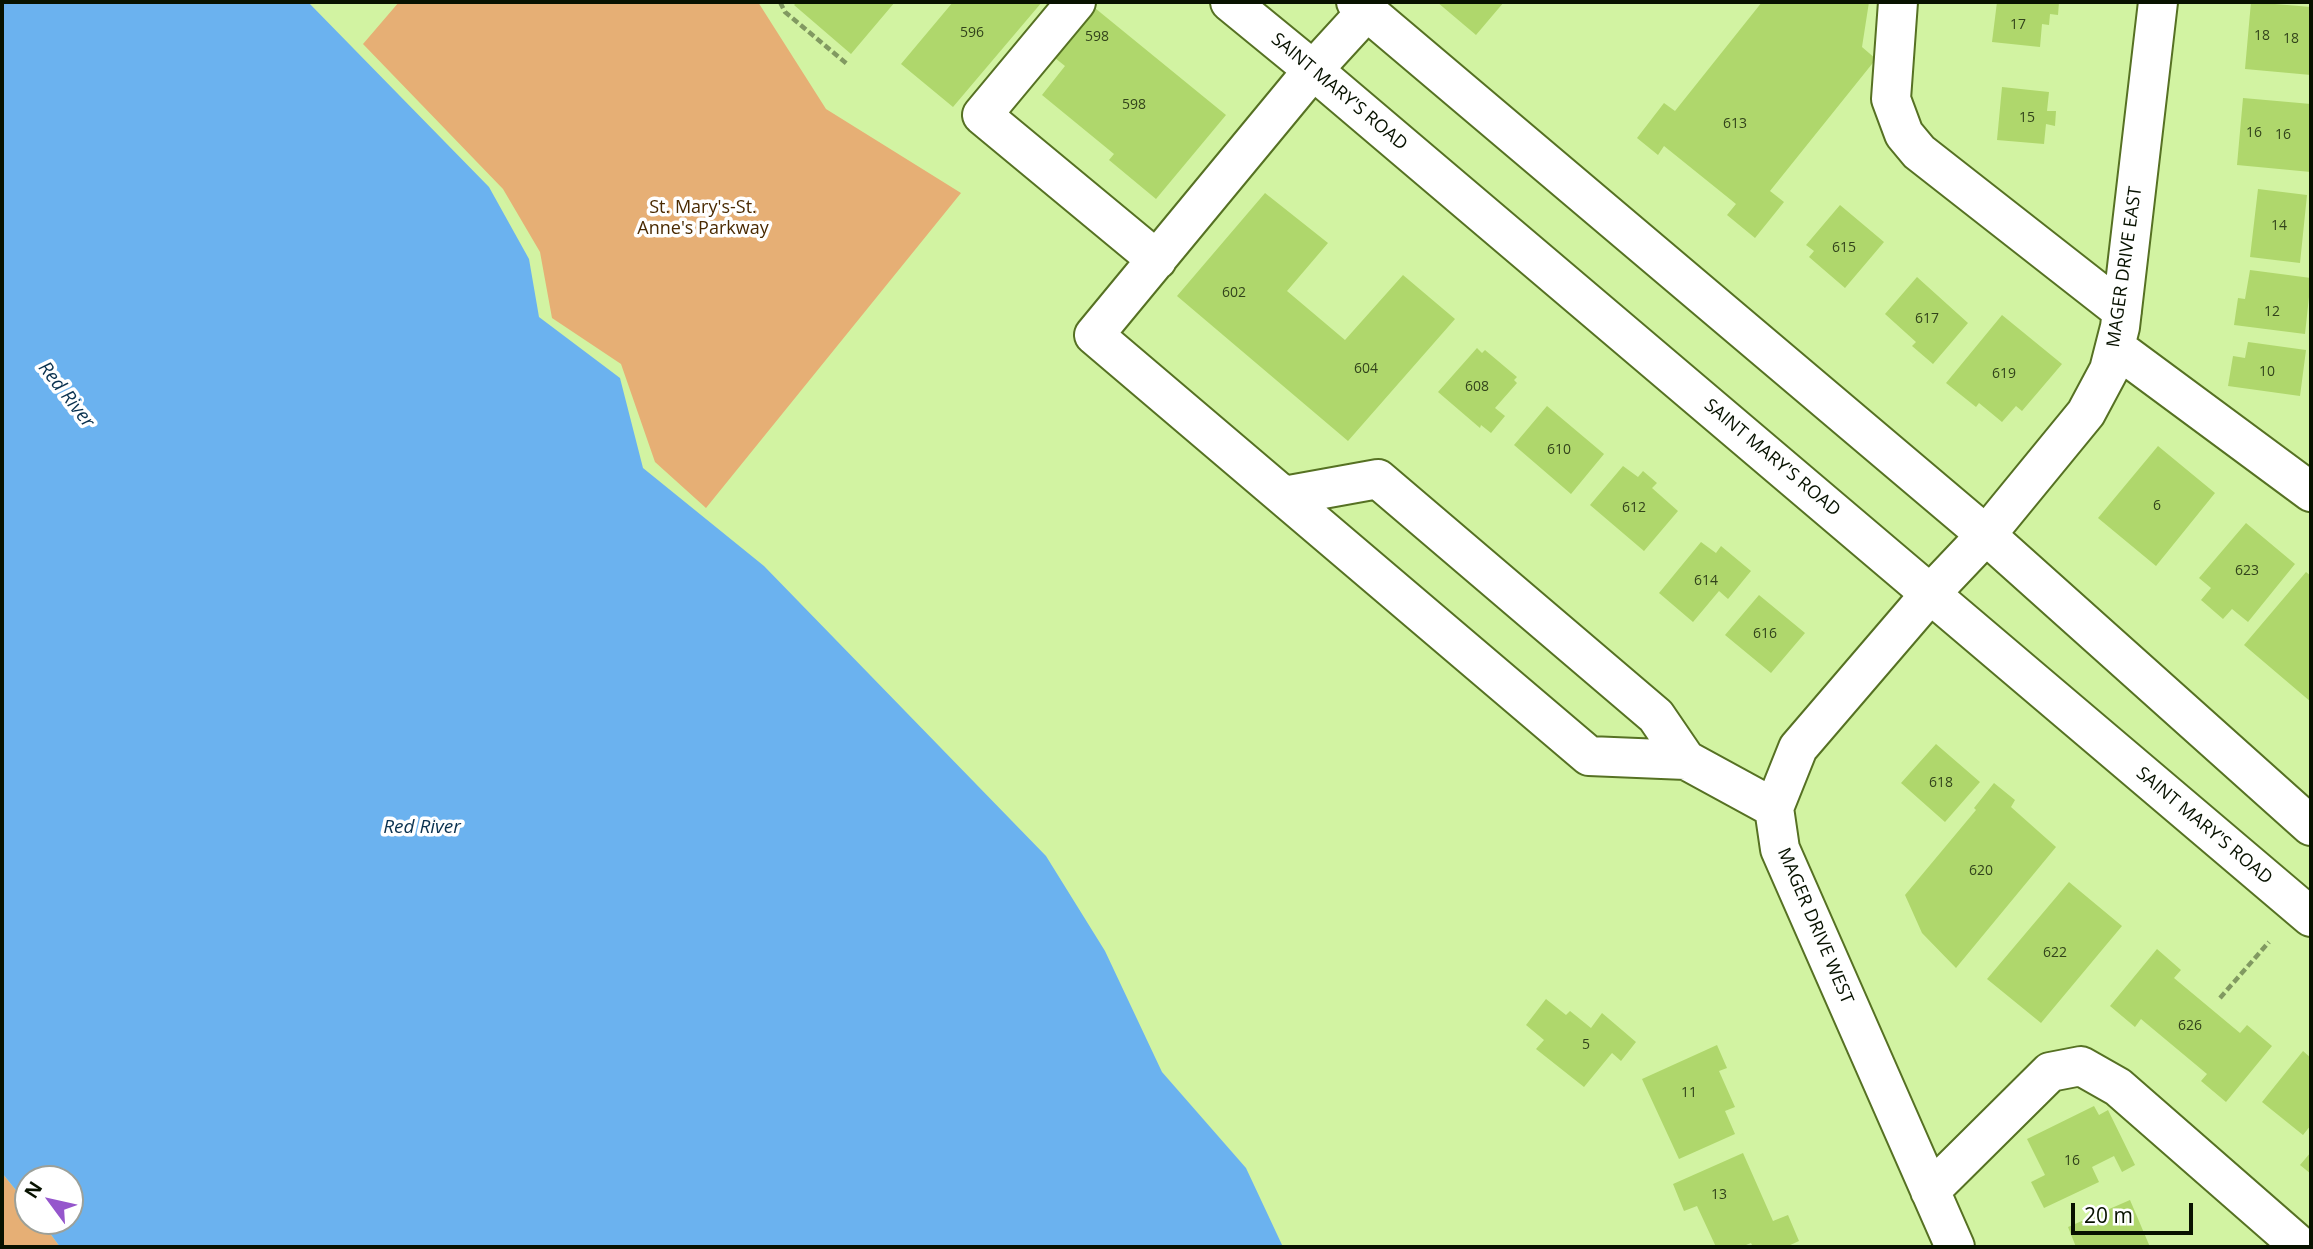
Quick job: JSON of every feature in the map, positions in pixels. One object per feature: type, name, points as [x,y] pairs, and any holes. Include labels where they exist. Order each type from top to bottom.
[{"type":"main road","points":[[1076,2],[982,115],[1157,260]]},
{"type":"main road","name":"SAINT MARY'S ROAD","points":[[1230,2],[2311,917]]},
{"type":"main road","points":[[1898,2],[1891,99],[1904,134],[1919,152],[2118,329],[2311,492]]},
{"type":"main road","name":"MAGER DRIVE EAST","points":[[1931,593],[1986,535],[2086,412],[2109,370],[2118,329],[2158,2]]},
{"type":"main road","points":[[1931,593],[1798,748],[1774,808],[1686,760],[1589,756],[1094,335],[1313,70],[1362,6],[1986,535],[2311,826]]},
{"type":"main road","points":[[1284,496],[1378,480],[1656,716],[1686,760]]},
{"type":"main road","name":"MAGER DRIVE WEST","points":[[1774,808],[1780,849],[1955,1247]]},
{"type":"main road","points":[[1930,1191],[2050,1072],[2081,1066],[2118,1087],[2301,1247]]},
{"type":"path","points":[[780,2],[785,12],[846,64]]},
{"type":"path","points":[[2220,998],[2269,942]]},
{"type":"green space","name":"St. Mary's-St. Anne's Parkway","points":[[399,2],[758,2],[826,109],[961,193],[706,508],[655,462],[621,364],[552,318],[540,252],[503,189],[363,44]]},
{"type":"green space","points":[[2,1173],[14,1188],[14,1235],[51,1235],[60,1247],[2,1247]]},
{"type":"water","name":"Red River","points":[[2,2],[308,2],[489,187],[529,259],[539,317],[620,378],[643,468],[764,566],[1046,856],[1105,951],[1162,1072],[1246,1168],[1283,1247],[60,1247],[51,1235],[84,1235],[84,1165],[14,1165],[14,1188],[2,1173]]},
{"type":"building","points":[[797,2],[895,2],[851,54],[794,5]]},
{"type":"building","points":[[953,2],[1042,2],[953,107],[901,64]]},
{"type":"building","points":[[1437,2],[1504,2],[1476,35]]},
{"type":"building","points":[[1762,2],[1869,2],[1862,47],[1876,59],[1770,191],[1784,202],[1755,238],[1727,215],[1736,204],[1664,146],[1658,155],[1637,138],[1664,103],[1675,111]]},
{"type":"building","points":[[1997,2],[2059,2],[2058,15],[2050,14],[2049,25],[2042,24],[2040,47],[1992,42]]},
{"type":"building","points":[[2251,2],[2311,7],[2311,75],[2245,69]]},
{"type":"building","points":[[1090,4],[1226,115],[1156,199],[1109,160],[1114,154],[1042,95],[1065,66],[1050,54]]},
{"type":"building","points":[[2002,87],[2049,92],[2047,111],[2056,111],[2055,126],[2046,124],[2044,144],[1997,140]]},
{"type":"building","points":[[2243,98],[2311,104],[2311,172],[2237,165]]},
{"type":"building","points":[[2258,189],[2307,195],[2300,263],[2250,257]]},
{"type":"building","points":[[1265,193],[1328,243],[1287,291],[1345,340],[1403,275],[1455,319],[1348,441],[1177,296]]},
{"type":"building","points":[[1840,205],[1884,242],[1845,288],[1809,257],[1814,251],[1806,245]]},
{"type":"building","points":[[2250,270],[2311,278],[2305,334],[2234,325],[2238,298],[2245,299]]},
{"type":"building","points":[[1917,277],[1968,323],[1933,364],[1912,346],[1916,342],[1885,314]]},
{"type":"building","points":[[2002,315],[2062,364],[2022,411],[2016,406],[2002,422],[1979,403],[1976,407],[1946,383]]},
{"type":"building","points":[[2248,342],[2306,350],[2300,396],[2228,386],[2233,356],[2245,358]]},
{"type":"building","points":[[1477,348],[1482,353],[1485,350],[1517,377],[1514,380],[1517,383],[1495,408],[1505,416],[1491,433],[1481,425],[1480,428],[1438,392]]},
{"type":"building","points":[[1547,406],[1604,454],[1571,494],[1514,445]]},
{"type":"building","points":[[2158,446],[2215,493],[2156,566],[2098,518]]},
{"type":"building","points":[[1623,466],[1638,477],[1643,471],[1657,483],[1652,488],[1678,511],[1644,551],[1590,505]]},
{"type":"building","points":[[2246,523],[2295,564],[2248,622],[2232,609],[2223,619],[2201,600],[2211,588],[2199,578]]},
{"type":"building","points":[[1701,542],[1716,553],[1721,546],[1751,571],[1728,599],[1719,591],[1693,622],[1659,593]]},
{"type":"building","points":[[2306,572],[2311,576],[2311,702],[2244,645]]},
{"type":"building","points":[[1759,595],[1805,633],[1771,673],[1725,635]]},
{"type":"building","points":[[1936,744],[1980,782],[1945,822],[1901,783]]},
{"type":"building","points":[[1994,783],[2015,800],[2011,807],[2056,847],[1956,968],[1922,933],[1905,895],[1976,810],[1974,808]]},
{"type":"building","points":[[2069,882],[2122,926],[2041,1023],[1987,979]]},
{"type":"building","points":[[2157,949],[2181,970],[2174,978],[2240,1033],[2247,1025],[2272,1046],[2226,1102],[2201,1081],[2207,1074],[2141,1019],[2135,1027],[2110,1006]]},
{"type":"building","points":[[1546,999],[1566,1015],[1570,1011],[1591,1028],[1602,1013],[1636,1042],[1621,1061],[1612,1053],[1584,1087],[1536,1049],[1544,1040],[1526,1025]]},
{"type":"building","points":[[1717,1045],[1727,1068],[1719,1071],[1735,1107],[1725,1111],[1735,1134],[1679,1159],[1642,1079]]},
{"type":"building","points":[[2303,1051],[2311,1058],[2311,1125],[2303,1135],[2262,1102]]},
{"type":"building","points":[[2094,1106],[2099,1115],[2108,1110],[2135,1165],[2122,1172],[2114,1156],[2092,1167],[2099,1182],[2044,1208],[2031,1182],[2045,1175],[2027,1139]]},
{"type":"building","points":[[2311,1152],[2311,1174],[2300,1165]]},
{"type":"building","points":[[1743,1153],[1773,1221],[1788,1215],[1799,1241],[1786,1247],[1753,1247],[1751,1243],[1741,1247],[1716,1247],[1697,1206],[1684,1211],[1673,1184]]},
{"type":"building","points":[[2130,1200],[2150,1247],[2076,1247],[2068,1227]]}]
